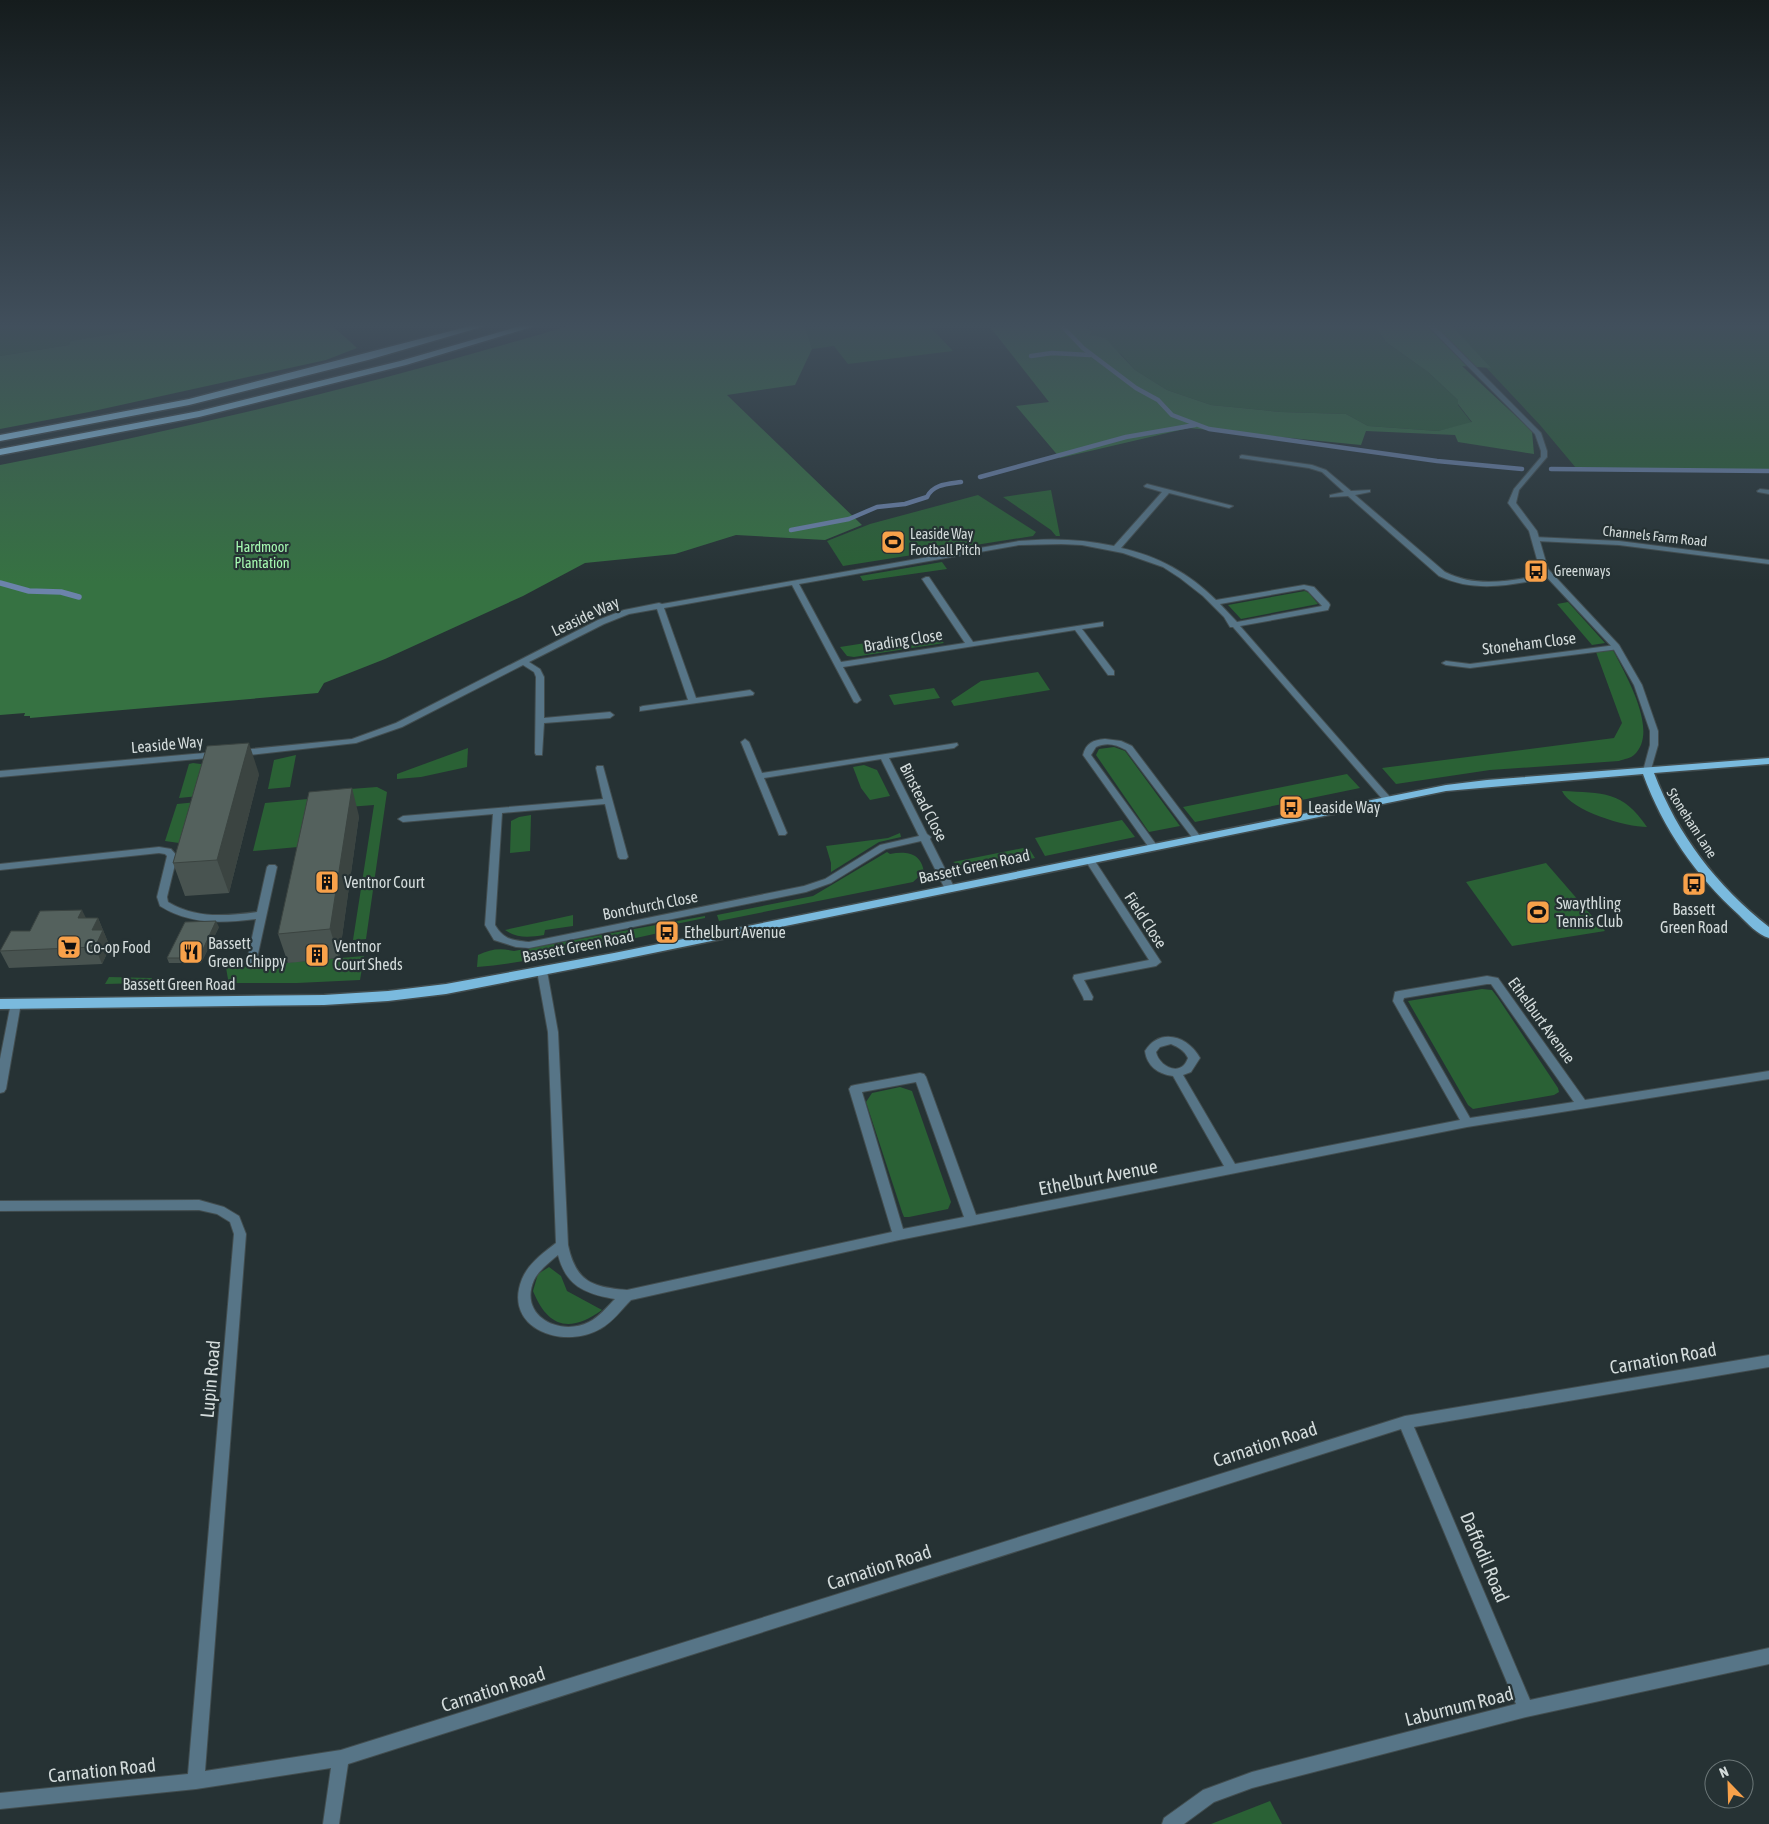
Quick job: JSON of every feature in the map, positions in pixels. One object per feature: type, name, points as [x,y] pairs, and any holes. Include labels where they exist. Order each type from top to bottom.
[{"type":"highway","points":[[0,438],[141,411]]},
{"type":"highway","points":[[0,452],[211,411]]},
{"type":"main road","name":"Bassett Green Road","points":[[0,1004],[284,1002],[361,998],[446,989],[950,889],[1387,799],[1487,783],[1769,761]]},
{"type":"main road","name":"Stoneham Lane","points":[[1647,771],[1658,801],[1691,853],[1731,900],[1768,933]]},
{"type":"street","points":[[1516,411],[1538,433],[1544,457],[1516,490],[1512,503],[1534,530],[1540,562],[1548,576],[1616,647],[1638,685],[1654,731],[1654,745],[1647,771]]},
{"type":"street","points":[[1242,457],[1318,468],[1448,578],[1476,585],[1548,576]]},
{"type":"street","points":[[1147,486],[1229,506]]},
{"type":"street","points":[[1332,496],[1368,491]]},
{"type":"street","points":[[1760,491],[1769,492]]},
{"type":"street","points":[[1115,550],[1167,492]]},
{"type":"street","name":"Channels Farm Road","points":[[1537,539],[1619,543],[1769,562]]},
{"type":"street","name":"Leaside Way","points":[[0,775],[334,744],[369,738],[399,725],[608,618],[659,605],[1027,542],[1071,543],[1115,550],[1141,556],[1184,577],[1234,625],[1387,799]]},
{"type":"street","name":"Brading Close","points":[[926,579],[971,645]]},
{"type":"street","points":[[794,582],[857,700]]},
{"type":"street","points":[[1213,603],[1304,587],[1311,589],[1326,605],[1325,608],[1234,625]]},
{"type":"street","points":[[659,605],[693,701]]},
{"type":"street","name":"Brading Close","points":[[839,666],[1100,624]]},
{"type":"street","points":[[1077,628],[1111,673]]},
{"type":"street","name":"Stoneham Close","points":[[1446,663],[1470,666],[1616,647]]},
{"type":"street","points":[[524,662],[537,670],[540,677],[539,752]]},
{"type":"street","points":[[643,709],[750,693]]},
{"type":"street","points":[[540,722],[610,715]]},
{"type":"street","points":[[745,742],[782,833]]},
{"type":"street","points":[[1153,847],[1086,755],[1087,750],[1092,745],[1098,742],[1116,742],[1129,748],[1197,838]]},
{"type":"street","name":"Binstead Close","points":[[758,776],[954,745]]},
{"type":"street","name":"Binstead Close","points":[[884,757],[926,837],[950,889]]},
{"type":"street","points":[[600,768],[624,857]]},
{"type":"street","points":[[403,819],[608,801]]},
{"type":"street","name":"Bonchurch Close","points":[[498,811],[490,925],[498,938],[516,944],[529,945],[806,889],[828,881],[883,847],[926,837]]},
{"type":"street","points":[[0,867],[168,851],[172,856],[162,897],[164,904],[172,910],[184,915],[212,919],[262,915]]},
{"type":"street","name":"Field Close","points":[[1088,997],[1078,978],[1156,962],[1090,860]]},
{"type":"street","points":[[252,962],[272,868]]},
{"type":"street","name":"Ethelburt Avenue","points":[[542,971],[553,1032],[562,1245],[566,1262],[575,1278],[610,1294],[627,1295],[899,1235],[1466,1123],[1769,1075]]},
{"type":"street","name":"Ethelburt Avenue","points":[[1466,1123],[1398,1002],[1400,995],[1487,980],[1494,981],[1582,1104]]},
{"type":"street","points":[[0,1089],[16,1003]]},
{"type":"street","points":[[1176,1072],[1232,1169]]},
{"type":"street","points":[[899,1235],[855,1089],[920,1077],[972,1221]]},
{"type":"street","name":"Lupin Road","points":[[0,1206],[199,1205],[220,1210],[235,1219],[240,1234],[196,1781]]},
{"type":"street","points":[[562,1245],[537,1266],[527,1281],[524,1296],[527,1308],[535,1322],[548,1330],[570,1334],[592,1327],[610,1316],[627,1295]]},
{"type":"street","name":"Carnation Road","points":[[0,1801],[196,1781],[341,1758],[1405,1422],[1769,1361]]},
{"type":"street","name":"Daffodil Road","points":[[1405,1422],[1526,1709]]},
{"type":"street","name":"Laburnum Road","points":[[1170,1824],[1209,1796],[1252,1780],[1526,1709],[1769,1656]]},
{"type":"street","points":[[332,1824],[341,1758]]},
{"type":"green space","points":[[0,411],[93,411],[89,412],[0,429]]},
{"type":"green space","name":"Hardmoor Plantation","points":[[252,411],[744,411],[862,525],[825,540],[736,535],[675,554],[585,563],[523,596],[385,659],[324,683],[318,693],[30,718],[30,716],[24,716],[25,713],[0,715],[0,465]]},
{"type":"green space","points":[[1020,411],[1272,411],[1346,414],[1368,426],[1438,431],[1472,422],[1464,411],[1511,411],[1532,431],[1534,454],[1458,442],[1455,435],[1366,431],[1361,445],[1189,428],[1060,458]]},
{"type":"green space","points":[[1272,411],[1463,411],[1472,423],[1438,431],[1368,426],[1346,414]]},
{"type":"green space","points":[[1527,411],[1769,411],[1769,472],[1576,468]]},
{"type":"green space","points":[[1051,490],[1060,536],[1056,536],[1051,530],[1003,497]]},
{"type":"green space","points":[[978,495],[1036,532],[1033,536],[843,566],[827,541],[870,524]]},
{"type":"green space","points":[[942,562],[947,569],[863,581],[860,576]]},
{"type":"green space","points":[[1305,591],[1318,604],[1241,619],[1228,605]]},
{"type":"green space","points":[[1568,602],[1605,643],[1592,645],[1557,604]]},
{"type":"green space","points":[[891,639],[896,648],[941,640],[944,643],[854,657],[847,656],[840,647]]},
{"type":"green space","points":[[1613,650],[1632,688],[1642,718],[1643,732],[1641,745],[1631,757],[1619,761],[1490,770],[1396,784],[1382,768],[1614,738],[1622,723],[1596,652]]},
{"type":"green space","points":[[1038,672],[1050,690],[954,706],[951,701],[981,681]]},
{"type":"green space","points":[[934,688],[940,698],[894,705],[889,695]]},
{"type":"green space","points":[[1114,747],[1125,751],[1180,826],[1149,832],[1096,755],[1099,749]]},
{"type":"green space","points":[[468,748],[467,767],[421,777],[397,779],[397,774]]},
{"type":"green space","points":[[296,755],[290,787],[268,789],[274,760]]},
{"type":"green space","points":[[189,764],[208,765],[199,796],[179,798]]},
{"type":"green space","points":[[864,765],[877,770],[890,796],[870,800],[861,788],[853,767]]},
{"type":"green space","points":[[1347,774],[1360,788],[1195,822],[1183,807]]},
{"type":"green space","points":[[377,787],[387,792],[366,939],[353,940],[374,805],[335,808],[337,790]]},
{"type":"green space","points":[[1562,791],[1589,792],[1611,796],[1629,806],[1647,827],[1613,821],[1587,811],[1567,798]]},
{"type":"green space","points":[[308,799],[298,847],[253,851],[265,803]]},
{"type":"green space","points":[[197,802],[179,843],[165,841],[177,804]]},
{"type":"green space","points":[[531,815],[530,851],[510,853],[511,821],[519,817]]},
{"type":"green space","points":[[1122,820],[1135,837],[1045,856],[1035,838]]},
{"type":"green space","points":[[900,833],[901,837],[879,842],[831,872],[831,863],[826,846],[888,838]]},
{"type":"green space","points":[[1028,847],[1035,858],[982,868],[962,866],[953,862]]},
{"type":"green space","points":[[887,852],[890,854],[907,853],[916,857],[920,861],[924,872],[913,882],[719,921],[717,915],[813,896]]},
{"type":"green space","name":"Swaythling Tennis Club","points":[[1546,863],[1605,931],[1512,946],[1466,882]]},
{"type":"green space","points":[[573,915],[573,926],[545,930],[544,935],[519,936],[505,930]]},
{"type":"green space","points":[[705,916],[705,918],[671,925],[672,930],[526,961],[477,967],[478,955],[491,950],[514,951]]},
{"type":"green space","points":[[364,956],[360,980],[297,983],[232,983],[228,979],[226,968]]},
{"type":"green space","points":[[109,977],[152,978],[151,981],[145,983],[105,984]]},
{"type":"green space","points":[[1482,989],[1492,990],[1498,998],[1559,1092],[1554,1095],[1473,1109],[1468,1105],[1408,1001]]},
{"type":"green space","points":[[900,1087],[912,1091],[951,1202],[948,1209],[909,1217],[904,1217],[902,1212],[866,1102],[872,1093]]},
{"type":"green space","points":[[549,1267],[561,1276],[567,1291],[602,1310],[580,1322],[570,1324],[561,1323],[553,1319],[546,1313],[533,1291],[538,1274]]},
{"type":"green space","points":[[1270,1801],[1282,1824],[1211,1824]]},
{"type":"building","points":[[249,743],[217,860],[173,863],[207,746]]},
{"type":"building","points":[[352,788],[330,929],[278,934],[309,792]]},
{"type":"building","points":[[82,910],[78,918],[98,918],[92,930],[103,930],[95,947],[0,951],[11,931],[30,931],[40,911]]},
{"type":"building","name":"Bassett Green Chippy","points":[[216,921],[199,958],[167,958],[185,922]]},
{"type":"waterway","points":[[1168,411],[1172,415],[1209,429],[1437,461],[1522,469]]},
{"type":"waterway","points":[[980,477],[1126,437],[1195,425]]},
{"type":"waterway","points":[[1551,469],[1769,471]]},
{"type":"waterway","points":[[791,530],[849,519],[877,507],[905,504],[927,497],[937,487],[961,482]]},
{"type":"waterway","points":[[0,583],[29,591],[61,592],[79,597]]},
{"type":"place","name":"Leaside Way Football Pitch","points":[[893,542]]},
{"type":"place","name":"Greenways","points":[[1536,571]]},
{"type":"place","name":"Leaside Way","points":[[1291,807]]},
{"type":"place","name":"Ventnor Court","points":[[327,882]]},
{"type":"place","name":"Bassett Green Road","points":[[1694,884]]},
{"type":"place","name":"Swaythling Tennis Club","points":[[1538,912]]},
{"type":"place","name":"Ethelburt Avenue","points":[[667,932]]},
{"type":"place","name":"Co-op Food","points":[[69,947]]},
{"type":"place","name":"Bassett Green Chippy","points":[[191,952]]},
{"type":"place","name":"Ventnor Court Sheds","points":[[317,955]]}]
